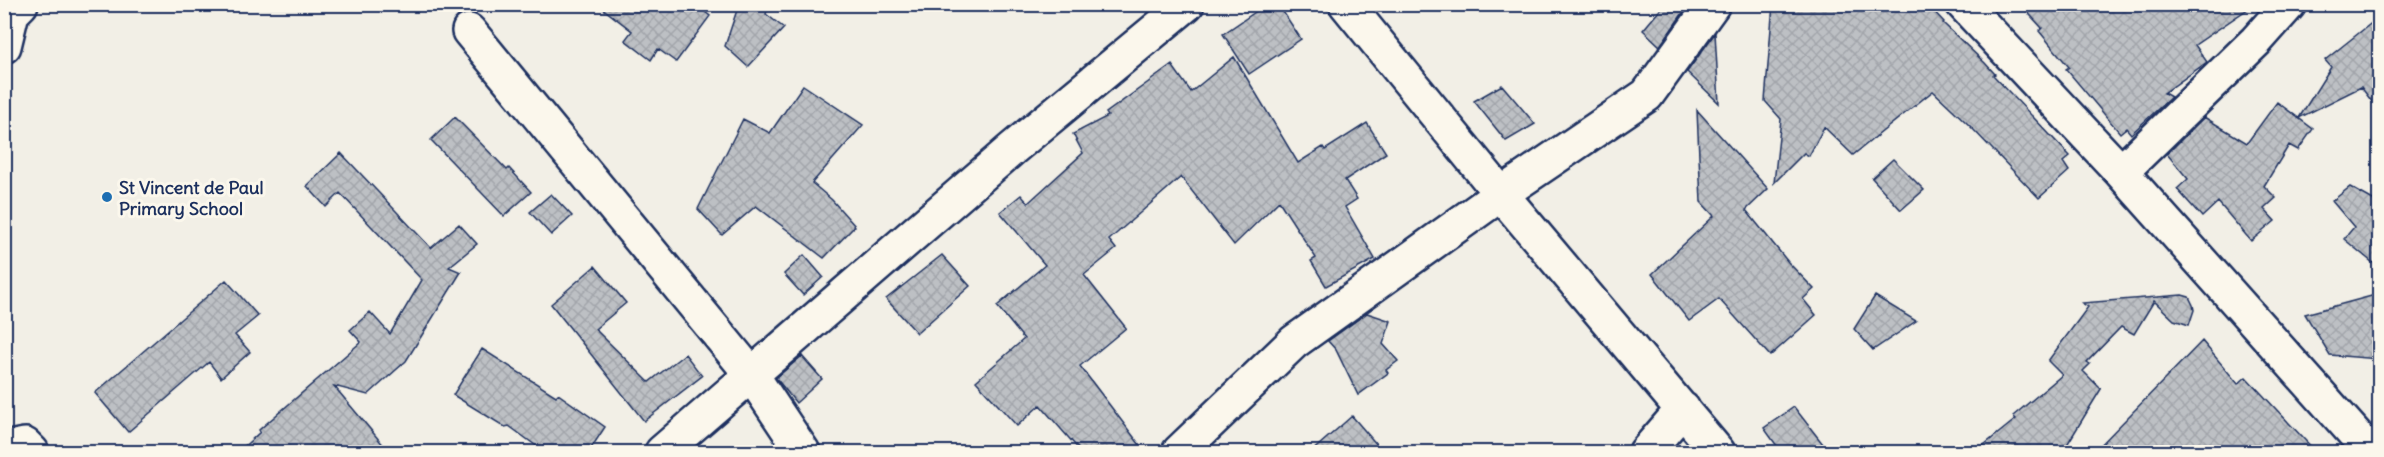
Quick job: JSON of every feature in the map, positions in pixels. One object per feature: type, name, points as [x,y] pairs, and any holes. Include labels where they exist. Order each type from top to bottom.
[{"type":"street","points":[[662,453],[1012,149],[1187,4]]},
{"type":"street","points":[[1346,4],[1501,194],[1718,453]]},
{"type":"street","points":[[1179,453],[1294,342],[1501,194],[1647,95],[1713,4]]},
{"type":"street","points":[[1963,4],[2121,172],[2371,453]]},
{"type":"street","points":[[2121,172],[2256,41],[2289,4]]},
{"type":"street","points":[[4,46],[13,11]]},
{"type":"street","points":[[469,31],[751,374],[803,453]]},
{"type":"street","points":[[1646,453],[1683,409]]},
{"type":"street","points":[[4,449],[25,445],[32,453]]},
{"type":"building","points":[[597,4],[695,4],[710,16],[676,62],[658,49],[651,60],[625,40],[632,31]]},
{"type":"building","points":[[739,4],[769,4],[766,14],[784,28],[748,67],[725,46]]},
{"type":"building","points":[[1267,4],[1278,4],[1301,39],[1249,74],[1223,34]]},
{"type":"building","points":[[1665,4],[1689,4],[1660,46],[1643,30]]},
{"type":"building","points":[[1773,4],[1927,4],[1943,23],[1985,63],[1995,74],[1993,75],[2070,156],[2063,162],[2069,171],[2039,198],[1933,91],[1853,155],[1824,127],[1809,156],[1804,153],[1774,183],[1781,119],[1765,101]]},
{"type":"building","points":[[2020,4],[2255,4],[2195,45],[2207,62],[2164,93],[2171,97],[2131,134],[2126,128],[2120,133],[2066,69],[2069,67],[2039,31],[2042,28]]},
{"type":"building","points":[[2379,17],[2379,111],[2361,87],[2299,118],[2331,67],[2325,60]]},
{"type":"building","points":[[1715,33],[1719,103],[1687,72]]},
{"type":"building","points":[[1234,57],[1298,163],[1323,147],[1325,150],[1367,123],[1386,153],[1345,180],[1357,199],[1345,207],[1375,259],[1326,286],[1311,261],[1316,258],[1279,201],[1234,245],[1181,177],[1109,240],[1116,249],[1084,275],[1126,328],[1080,366],[1146,453],[1082,453],[1040,405],[1017,426],[976,381],[1024,339],[997,306],[1045,265],[1000,212],[1021,195],[1028,203],[1083,153],[1073,134],[1108,116],[1106,113],[1172,65],[1191,92]]},
{"type":"building","points":[[803,85],[863,125],[812,183],[832,200],[855,226],[824,258],[756,206],[722,235],[698,209],[743,119],[770,133]]},
{"type":"building","points":[[1502,85],[1535,124],[1506,141],[1474,101]]},
{"type":"building","points":[[2277,102],[2313,129],[2298,150],[2289,145],[2264,186],[2276,198],[2264,209],[2275,221],[2251,241],[2218,202],[2202,217],[2177,189],[2188,179],[2167,154],[2204,117],[2247,143]]},
{"type":"building","points":[[1697,110],[1768,189],[1746,210],[1788,262],[1814,289],[1803,299],[1816,315],[1770,356],[1719,299],[1689,321],[1652,274],[1714,216],[1701,202]]},
{"type":"building","points":[[455,117],[531,192],[504,216],[431,140]]},
{"type":"building","points":[[341,153],[431,248],[459,224],[477,244],[449,267],[461,272],[406,361],[368,395],[334,386],[390,453],[237,453],[260,432],[259,430],[361,342],[350,330],[370,312],[390,334],[422,280],[340,193],[326,207],[307,186]]},
{"type":"building","points":[[1893,159],[1924,190],[1901,210],[1872,178]]},
{"type":"building","points":[[2350,187],[2375,201],[2379,196],[2379,268],[2344,239],[2354,227],[2332,201]]},
{"type":"building","points":[[551,194],[572,216],[551,235],[530,212]]},
{"type":"building","points":[[804,255],[823,277],[803,295],[784,274]]},
{"type":"building","points":[[942,255],[970,286],[917,333],[886,299]]},
{"type":"building","points":[[595,266],[626,303],[595,329],[649,382],[685,354],[702,376],[644,421],[551,304]]},
{"type":"building","points":[[226,280],[258,316],[235,335],[250,352],[221,378],[209,362],[128,432],[95,393]]},
{"type":"building","points":[[2379,294],[2379,359],[2330,355],[2305,314]]},
{"type":"building","points":[[2182,295],[2189,297],[2193,305],[2194,310],[2189,325],[2174,320],[2154,301],[2134,334],[2121,327],[2087,362],[2090,364],[2083,371],[2101,389],[2062,453],[1974,453],[2016,419],[2013,416],[2062,375],[2048,361],[2088,307],[2082,303]]},
{"type":"building","points":[[1875,296],[1916,321],[1873,350],[1854,329]]},
{"type":"building","points":[[1367,313],[1391,321],[1383,344],[1398,361],[1386,370],[1388,373],[1358,395],[1336,350],[1328,341]]},
{"type":"building","points":[[2202,341],[2238,384],[2246,377],[2317,453],[2093,453]]},
{"type":"building","points":[[482,349],[556,396],[558,394],[605,427],[588,453],[546,453],[509,426],[505,427],[453,395]]},
{"type":"building","points":[[802,356],[822,379],[796,403],[776,378]]},
{"type":"building","points":[[1794,407],[1830,453],[1782,453],[1764,428]]},
{"type":"building","points":[[1352,416],[1384,453],[1310,453]]},
{"type":"place","name":"St Vincent de Paul Primary School","points":[[107,197]]}]
